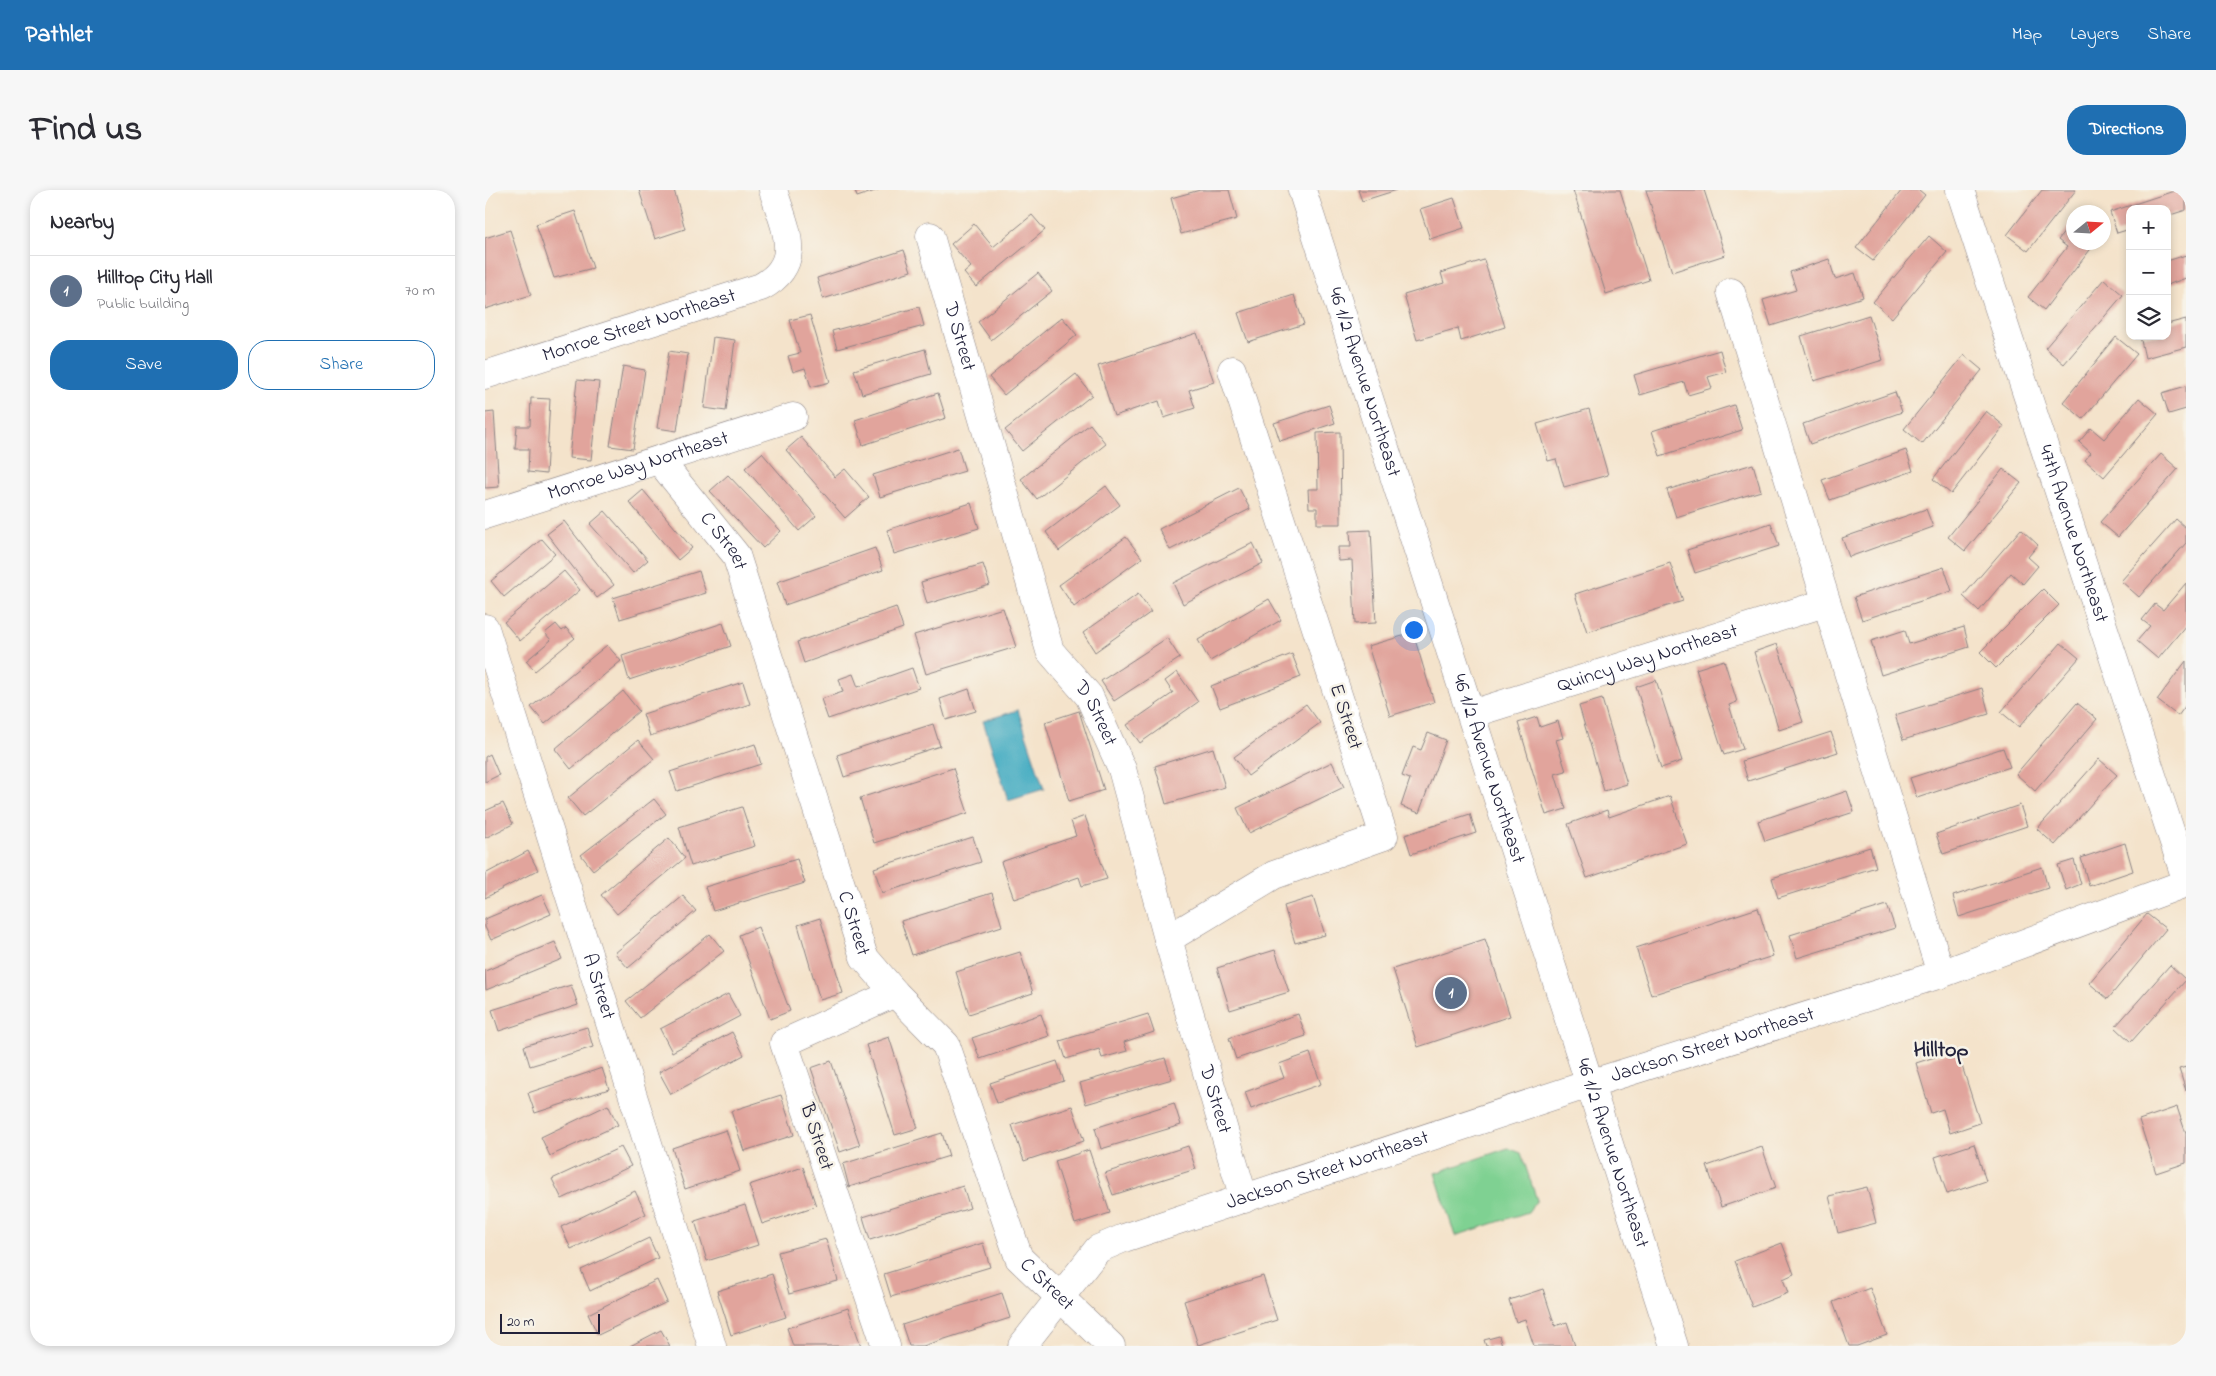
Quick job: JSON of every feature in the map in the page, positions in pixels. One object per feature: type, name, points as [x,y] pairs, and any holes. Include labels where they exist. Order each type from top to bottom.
[{"type":"street","name":"Monroe Street Northeast","points":[[485,375],[761,287],[776,278],[786,265],[789,247],[787,231],[773,190]]},
{"type":"street","name":"46 1/2 Avenue Northeast","points":[[1302,190],[1674,1346]]},
{"type":"street","name":"47th Avenue Northeast","points":[[1960,190],[2186,879]]},
{"type":"street","name":"D Street","points":[[930,236],[1050,652],[1089,696],[1122,769],[1168,939],[1244,1199]]},
{"type":"street","points":[[1731,292],[1825,603],[1941,974]]},
{"type":"street","name":"E Street","points":[[1168,939],[1274,875],[1384,836],[1232,370]]},
{"type":"street","name":"Monroe Way Northeast","points":[[485,515],[793,417]]},
{"type":"street","name":"C Street","points":[[659,460],[736,555],[864,957],[895,994],[946,1045],[1019,1258],[1111,1346]]},
{"type":"street","name":"Quincy Way Northeast","points":[[1471,714],[1825,603]]},
{"type":"street","name":"A Street","points":[[485,628],[712,1346]]},
{"type":"street","name":"Jackson Street Northeast","points":[[1022,1346],[1098,1249],[1123,1238],[1589,1084],[1941,974],[2186,883]]},
{"type":"street","name":"B Street","points":[[886,1346],[785,1043],[895,994]]},
{"type":"green space","points":[[1508,1148],[1521,1153],[1537,1200],[1528,1212],[1455,1236],[1435,1173]]},
{"type":"water","points":[[1018,710],[1044,789],[1008,800],[983,721]]},
{"type":"building","points":[[639,190],[674,190],[685,229],[655,239]]},
{"type":"building","points":[[855,190],[878,190],[857,197]]},
{"type":"building","points":[[1200,190],[1229,190],[1237,219],[1181,234],[1171,198]]},
{"type":"building","points":[[1358,190],[1397,190],[1362,201]]},
{"type":"building","points":[[1573,190],[1620,190],[1649,280],[1606,294]]},
{"type":"building","points":[[1646,190],[1704,190],[1725,255],[1672,272]]},
{"type":"building","points":[[1902,190],[1919,190],[1925,195],[1873,261],[1856,248]]},
{"type":"building","points":[[2042,190],[2076,190],[2028,251],[2007,235]]},
{"type":"building","points":[[2177,190],[2186,190],[2186,210],[2171,215],[2171,205],[2131,205]]},
{"type":"building","points":[[1454,198],[1464,228],[1430,239],[1420,209]]},
{"type":"building","points":[[2126,207],[2126,230],[2117,233],[2111,212]]},
{"type":"building","points":[[575,211],[593,268],[554,278],[536,224]]},
{"type":"building","points":[[1032,215],[1045,230],[976,287],[964,273],[971,267],[951,244],[974,224],[993,247]]},
{"type":"building","points":[[510,230],[531,295],[485,309],[485,238]]},
{"type":"building","points":[[2066,230],[2066,246],[2058,240]]},
{"type":"building","points":[[1929,236],[1947,252],[1892,318],[1873,302]]},
{"type":"building","points":[[2066,248],[2066,250],[2090,250],[2044,310],[2028,297]]},
{"type":"building","points":[[904,250],[911,271],[823,299],[817,278]]},
{"type":"building","points":[[2186,255],[2186,278],[2171,284],[2171,260]]},
{"type":"building","points":[[1829,259],[1835,279],[1855,273],[1863,297],[1771,326],[1763,300],[1796,290],[1790,272]]},
{"type":"building","points":[[1484,260],[1505,327],[1461,341],[1458,328],[1417,340],[1404,295],[1444,283],[1441,273]]},
{"type":"building","points":[[1038,273],[1052,291],[991,340],[978,322]]},
{"type":"building","points":[[2104,279],[2123,295],[2064,364],[2045,348]]},
{"type":"building","points":[[1294,295],[1304,324],[1248,342],[1238,313]]},
{"type":"building","points":[[919,307],[924,326],[837,349],[832,331]]},
{"type":"building","points":[[810,315],[830,382],[811,387],[805,368],[793,372],[788,356],[800,353],[790,320]]},
{"type":"building","points":[[1869,315],[1883,360],[1814,381],[1801,336]]},
{"type":"building","points":[[1062,317],[1077,335],[1004,395],[989,377]]},
{"type":"building","points":[[2186,319],[2186,347],[2145,358],[2141,340],[2171,340],[2171,323]]},
{"type":"building","points":[[1197,333],[1214,382],[1189,390],[1195,408],[1164,418],[1159,401],[1114,416],[1098,366]]},
{"type":"building","points":[[713,337],[735,340],[726,411],[704,408]]},
{"type":"building","points":[[2116,337],[2137,354],[2083,419],[2063,402]]},
{"type":"building","points":[[925,349],[931,374],[862,394],[854,370]]},
{"type":"building","points":[[1720,350],[1726,372],[1708,377],[1712,388],[1688,395],[1684,382],[1640,395],[1634,375]]},
{"type":"building","points":[[669,351],[688,354],[677,431],[657,428]]},
{"type":"building","points":[[1964,355],[1982,370],[1922,444],[1904,429]]},
{"type":"building","points":[[623,366],[645,370],[633,449],[610,446]]},
{"type":"building","points":[[1076,374],[1092,395],[1022,451],[1005,430]]},
{"type":"building","points":[[577,380],[599,382],[591,460],[569,458]]},
{"type":"building","points":[[2186,386],[2186,409],[2169,414],[2162,393]]},
{"type":"building","points":[[1895,392],[1902,412],[1810,444],[1803,424]]},
{"type":"building","points":[[938,393],[946,418],[863,445],[855,420]]},
{"type":"building","points":[[531,398],[550,399],[546,474],[528,472],[529,449],[515,449],[517,426],[530,426]]},
{"type":"building","points":[[2139,398],[2158,414],[2104,477],[2085,460],[2091,453],[2079,442],[2091,428],[2104,439]]},
{"type":"building","points":[[1329,405],[1335,423],[1280,441],[1274,423]]},
{"type":"building","points":[[1734,405],[1742,430],[1660,456],[1652,431]]},
{"type":"building","points":[[1589,409],[1608,475],[1564,487],[1556,459],[1548,461],[1537,424]]},
{"type":"building","points":[[1986,411],[2004,426],[1951,494],[1933,479]]},
{"type":"building","points":[[494,412],[499,487],[485,488],[485,413]]},
{"type":"building","points":[[1090,424],[1106,444],[1037,499],[1021,479]]},
{"type":"building","points":[[1340,432],[1341,524],[1317,524],[1317,508],[1309,508],[1308,489],[1318,489],[1317,433]]},
{"type":"building","points":[[801,437],[835,477],[845,469],[869,497],[845,518],[786,450]]},
{"type":"building","points":[[958,448],[965,471],[880,497],[873,475]]},
{"type":"building","points":[[1906,450],[1913,471],[1830,500],[1822,480]]},
{"type":"building","points":[[762,453],[816,516],[799,531],[745,468]]},
{"type":"building","points":[[2161,454],[2178,469],[2118,537],[2100,522]]},
{"type":"building","points":[[1753,464],[1761,491],[1676,517],[1667,490]]},
{"type":"building","points":[[2003,469],[2021,483],[1965,551],[1948,537]]},
{"type":"building","points":[[728,475],[781,531],[763,548],[710,491]]},
{"type":"building","points":[[1106,486],[1120,505],[1059,551],[1046,532]]},
{"type":"building","points":[[1239,488],[1250,509],[1170,550],[1159,529]]},
{"type":"building","points":[[643,490],[692,548],[678,560],[629,502]]},
{"type":"building","points":[[971,503],[979,528],[894,554],[887,530]]},
{"type":"building","points":[[1926,509],[1933,527],[1849,557],[1842,538]]},
{"type":"building","points":[[605,511],[648,560],[633,573],[590,524]]},
{"type":"building","points":[[2176,519],[2186,528],[2186,543],[2139,597],[2121,581]]},
{"type":"building","points":[[564,521],[614,585],[597,598],[547,534]]},
{"type":"building","points":[[1771,523],[1779,546],[1695,573],[1687,550]]},
{"type":"building","points":[[2021,529],[2038,545],[2028,557],[2038,566],[2023,584],[2011,573],[1979,611],[1963,596]]},
{"type":"building","points":[[1371,530],[1376,623],[1355,624],[1352,560],[1339,561],[1338,547],[1351,547],[1350,531]]},
{"type":"building","points":[[1126,537],[1142,558],[1074,607],[1059,585]]},
{"type":"building","points":[[542,539],[555,554],[504,597],[491,581]]},
{"type":"building","points":[[1253,543],[1263,563],[1183,604],[1173,583]]},
{"type":"building","points":[[875,548],[883,570],[785,605],[777,582]]},
{"type":"building","points":[[1670,563],[1683,601],[1587,632],[1575,594]]},
{"type":"building","points":[[983,564],[990,585],[927,604],[921,582]]},
{"type":"building","points":[[1944,567],[1952,591],[1862,620],[1854,597]]},
{"type":"building","points":[[564,571],[580,590],[520,641],[504,622]]},
{"type":"building","points":[[699,571],[706,593],[620,619],[613,598]]},
{"type":"building","points":[[2186,583],[2186,625],[2158,659],[2137,641],[2150,626],[2142,620],[2155,604],[2163,610]]},
{"type":"building","points":[[2043,589],[2059,605],[1996,668],[1980,652]]},
{"type":"building","points":[[1138,594],[1151,612],[1095,652],[1083,633]]},
{"type":"building","points":[[1269,599],[1281,620],[1210,661],[1198,640]]},
{"type":"building","points":[[896,607],[903,628],[804,663],[797,642]]},
{"type":"building","points":[[1003,608],[1016,647],[926,674],[914,635]]},
{"type":"building","points":[[723,623],[731,646],[629,680],[622,656]]},
{"type":"building","points":[[556,624],[562,631],[566,628],[575,638],[535,671],[526,661],[551,640],[545,633]]},
{"type":"building","points":[[1964,627],[1969,647],[1881,675],[1871,641],[1905,630],[1909,644]]},
{"type":"building","points":[[1413,633],[1434,702],[1390,716],[1368,646]]},
{"type":"building","points":[[1167,638],[1180,658],[1114,701],[1101,681]]},
{"type":"building","points":[[2061,643],[2079,658],[2019,727],[2001,712]]},
{"type":"building","points":[[1777,644],[1803,722],[1779,730],[1754,652]]},
{"type":"building","points":[[607,645],[621,661],[545,724],[531,707]]},
{"type":"building","points":[[1292,654],[1301,677],[1220,708],[1211,686]]},
{"type":"building","points":[[1724,660],[1737,702],[1729,705],[1743,749],[1724,755],[1696,669]]},
{"type":"building","points":[[2186,661],[2186,705],[2178,716],[2157,700]]},
{"type":"building","points":[[912,668],[919,688],[828,719],[821,699],[843,692],[839,679],[853,674],[858,687]]},
{"type":"building","points":[[1177,672],[1198,702],[1140,743],[1127,725],[1173,693],[1165,681]]},
{"type":"building","points":[[1656,680],[1682,761],[1661,768],[1636,687]]},
{"type":"building","points":[[743,682],[750,704],[650,736],[643,714]]},
{"type":"building","points":[[1982,688],[1989,714],[1903,740],[1895,715]]},
{"type":"building","points":[[969,689],[976,711],[946,720],[940,699]]},
{"type":"building","points":[[623,691],[639,711],[571,769],[555,749]]},
{"type":"building","points":[[1602,699],[1627,784],[1604,791],[1579,706]]},
{"type":"building","points":[[2077,703],[2097,719],[2035,791],[2016,774]]},
{"type":"building","points":[[1306,704],[1320,723],[1248,776],[1234,757]]},
{"type":"building","points":[[1079,711],[1104,790],[1069,801],[1045,722]]},
{"type":"building","points":[[1537,717],[1540,727],[1558,721],[1563,738],[1556,740],[1566,771],[1555,774],[1566,809],[1546,815],[1518,723]]},
{"type":"building","points":[[933,724],[940,746],[844,777],[837,755]]},
{"type":"building","points":[[1831,732],[1838,752],[1748,781],[1742,761]]},
{"type":"building","points":[[1428,733],[1446,740],[1419,813],[1401,806],[1410,779],[1402,776],[1413,747],[1421,750]]},
{"type":"building","points":[[638,740],[654,759],[583,816],[568,798]]},
{"type":"building","points":[[755,744],[761,764],[677,791],[670,772]]},
{"type":"building","points":[[1213,748],[1225,787],[1166,804],[1155,766]]},
{"type":"building","points":[[2003,748],[2010,767],[1917,798],[1910,778]]},
{"type":"building","points":[[490,754],[499,775],[485,782],[485,757]]},
{"type":"building","points":[[2099,759],[2117,775],[2055,845],[2037,829]]},
{"type":"building","points":[[1332,762],[1344,787],[1249,833],[1237,808]]},
{"type":"building","points":[[953,768],[968,813],[874,843],[860,798]]},
{"type":"building","points":[[1847,791],[1854,812],[1765,841],[1758,821]]},
{"type":"building","points":[[1670,796],[1687,844],[1587,878],[1568,824],[1607,810],[1609,817]]},
{"type":"building","points":[[654,799],[666,814],[593,870],[581,855]]},
{"type":"building","points":[[503,803],[513,824],[485,838],[485,811]]},
{"type":"building","points":[[2020,805],[2027,826],[1943,854],[1936,834]]},
{"type":"building","points":[[742,807],[755,846],[691,866],[679,827]]},
{"type":"building","points":[[1470,814],[1476,833],[1411,854],[1405,835]]},
{"type":"building","points":[[1085,816],[1107,879],[1082,886],[1079,877],[1014,899],[1001,862],[1076,836],[1071,821]]},
{"type":"building","points":[[973,837],[981,862],[882,893],[874,868]]},
{"type":"building","points":[[669,838],[685,858],[617,914],[601,895]]},
{"type":"building","points":[[2125,843],[2133,871],[2089,886],[2081,858]]},
{"type":"building","points":[[1870,847],[1876,867],[1778,898],[1772,878]]},
{"type":"building","points":[[528,851],[538,870],[485,898],[485,874]]},
{"type":"building","points":[[797,859],[805,883],[713,911],[705,887]]},
{"type":"building","points":[[2074,860],[2081,884],[2066,890],[2058,865]]},
{"type":"building","points":[[2042,867],[2048,888],[1959,917],[1953,896]]},
{"type":"building","points":[[992,893],[1002,926],[912,955],[901,921]]},
{"type":"building","points":[[542,895],[551,914],[491,940],[485,927],[485,919]]},
{"type":"building","points":[[683,896],[696,911],[628,968],[615,953]]},
{"type":"building","points":[[1313,897],[1325,935],[1295,943],[1284,906]]},
{"type":"building","points":[[1887,905],[1895,928],[1797,958],[1790,935]]},
{"type":"building","points":[[1758,908],[1773,956],[1651,995],[1636,948]]},
{"type":"building","points":[[2147,914],[2166,929],[2108,999],[2089,983]]},
{"type":"building","points":[[820,918],[843,993],[820,1000],[798,925]]},
{"type":"building","points":[[758,927],[790,1011],[770,1019],[739,935]]},
{"type":"building","points":[[710,934],[724,951],[640,1018],[626,1001]]},
{"type":"building","points":[[1485,939],[1510,1016],[1418,1047],[1393,969]]},
{"type":"building","points":[[555,942],[562,959],[486,990],[485,971]]},
{"type":"building","points":[[1275,950],[1289,992],[1230,1010],[1217,968]]},
{"type":"building","points":[[1020,952],[1033,993],[969,1014],[956,972]]},
{"type":"building","points":[[2170,965],[2186,980],[2131,1042],[2115,1027]]},
{"type":"building","points":[[571,985],[578,1005],[499,1031],[492,1010]]},
{"type":"building","points":[[728,994],[740,1016],[672,1052],[660,1029]]},
{"type":"building","points":[[1041,1014],[1049,1036],[980,1059],[972,1038]]},
{"type":"building","points":[[1148,1014],[1154,1032],[1124,1042],[1127,1051],[1102,1058],[1099,1049],[1066,1059],[1060,1041]]},
{"type":"building","points":[[1298,1014],[1306,1036],[1236,1059],[1229,1038]]},
{"type":"building","points":[[587,1027],[593,1047],[530,1066],[524,1046]]},
{"type":"building","points":[[732,1032],[744,1055],[671,1094],[659,1072]]},
{"type":"building","points":[[889,1037],[918,1128],[895,1135],[866,1045]]},
{"type":"building","points":[[1957,1050],[1980,1123],[1950,1133],[1943,1109],[1931,1113],[1916,1063]]},
{"type":"building","points":[[1310,1053],[1321,1084],[1251,1109],[1245,1092],[1284,1078],[1279,1064]]},
{"type":"building","points":[[1165,1058],[1172,1079],[1086,1104],[1080,1083]]},
{"type":"building","points":[[831,1061],[860,1145],[840,1152],[811,1068]]},
{"type":"building","points":[[1057,1061],[1064,1081],[997,1103],[990,1083]]},
{"type":"building","points":[[2186,1067],[2186,1091],[2179,1069]]},
{"type":"building","points":[[602,1068],[609,1089],[535,1113],[528,1093]]},
{"type":"building","points":[[781,1095],[794,1135],[744,1151],[731,1111]]},
{"type":"building","points":[[1174,1103],[1181,1125],[1101,1149],[1095,1128]]},
{"type":"building","points":[[608,1105],[618,1125],[550,1156],[541,1137]]},
{"type":"building","points":[[1072,1106],[1084,1141],[1024,1161],[1012,1125]]},
{"type":"building","points":[[2177,1107],[2186,1134],[2186,1163],[2156,1173],[2139,1120]]},
{"type":"building","points":[[726,1130],[740,1171],[685,1189],[672,1148]]},
{"type":"building","points":[[942,1133],[949,1156],[849,1187],[843,1164]]},
{"type":"building","points":[[1974,1144],[1986,1181],[1947,1194],[1935,1157]]},
{"type":"building","points":[[1188,1146],[1196,1169],[1113,1195],[1105,1173]]},
{"type":"building","points":[[621,1147],[631,1166],[562,1199],[552,1179]]},
{"type":"building","points":[[1762,1147],[1776,1188],[1721,1207],[1707,1166]]},
{"type":"building","points":[[1089,1150],[1110,1213],[1075,1224],[1055,1161]]},
{"type":"building","points":[[803,1167],[816,1206],[762,1224],[749,1185]]},
{"type":"building","points":[[963,1186],[970,1208],[870,1240],[863,1217]]},
{"type":"building","points":[[1867,1187],[1876,1223],[1838,1233],[1829,1196]]},
{"type":"building","points":[[635,1191],[646,1214],[571,1249],[561,1227]]},
{"type":"building","points":[[745,1205],[758,1245],[707,1261],[695,1221]]},
{"type":"building","points":[[649,1238],[658,1258],[590,1291],[581,1270]]},
{"type":"building","points":[[826,1239],[838,1281],[789,1294],[778,1252]]},
{"type":"building","points":[[983,1243],[990,1267],[891,1297],[884,1274]]},
{"type":"building","points":[[1782,1243],[1794,1274],[1783,1279],[1788,1293],[1752,1307],[1735,1261]]},
{"type":"building","points":[[772,1274],[786,1317],[731,1335],[717,1291]]},
{"type":"building","points":[[1263,1276],[1277,1320],[1198,1345],[1184,1301]]},
{"type":"building","points":[[657,1280],[667,1302],[598,1335],[588,1314]]},
{"type":"building","points":[[1870,1288],[1887,1335],[1857,1346],[1849,1346],[1833,1302]]},
{"type":"building","points":[[1543,1289],[1555,1326],[1567,1322],[1575,1346],[1534,1346],[1525,1319],[1516,1322],[1509,1300]]},
{"type":"building","points":[[1002,1293],[1010,1318],[923,1346],[909,1346],[902,1325]]},
{"type":"building","points":[[848,1308],[861,1346],[793,1346],[787,1328]]},
{"type":"building","points":[[661,1330],[670,1346],[630,1346]]},
{"type":"building","points":[[1499,1336],[1502,1346],[1486,1346],[1484,1340]]},
{"type":"place","name":"Hilltop City Hall","points":[[1451,993]]},
{"type":"district","name":"Hilltop","points":[[1941,1051]]}]
